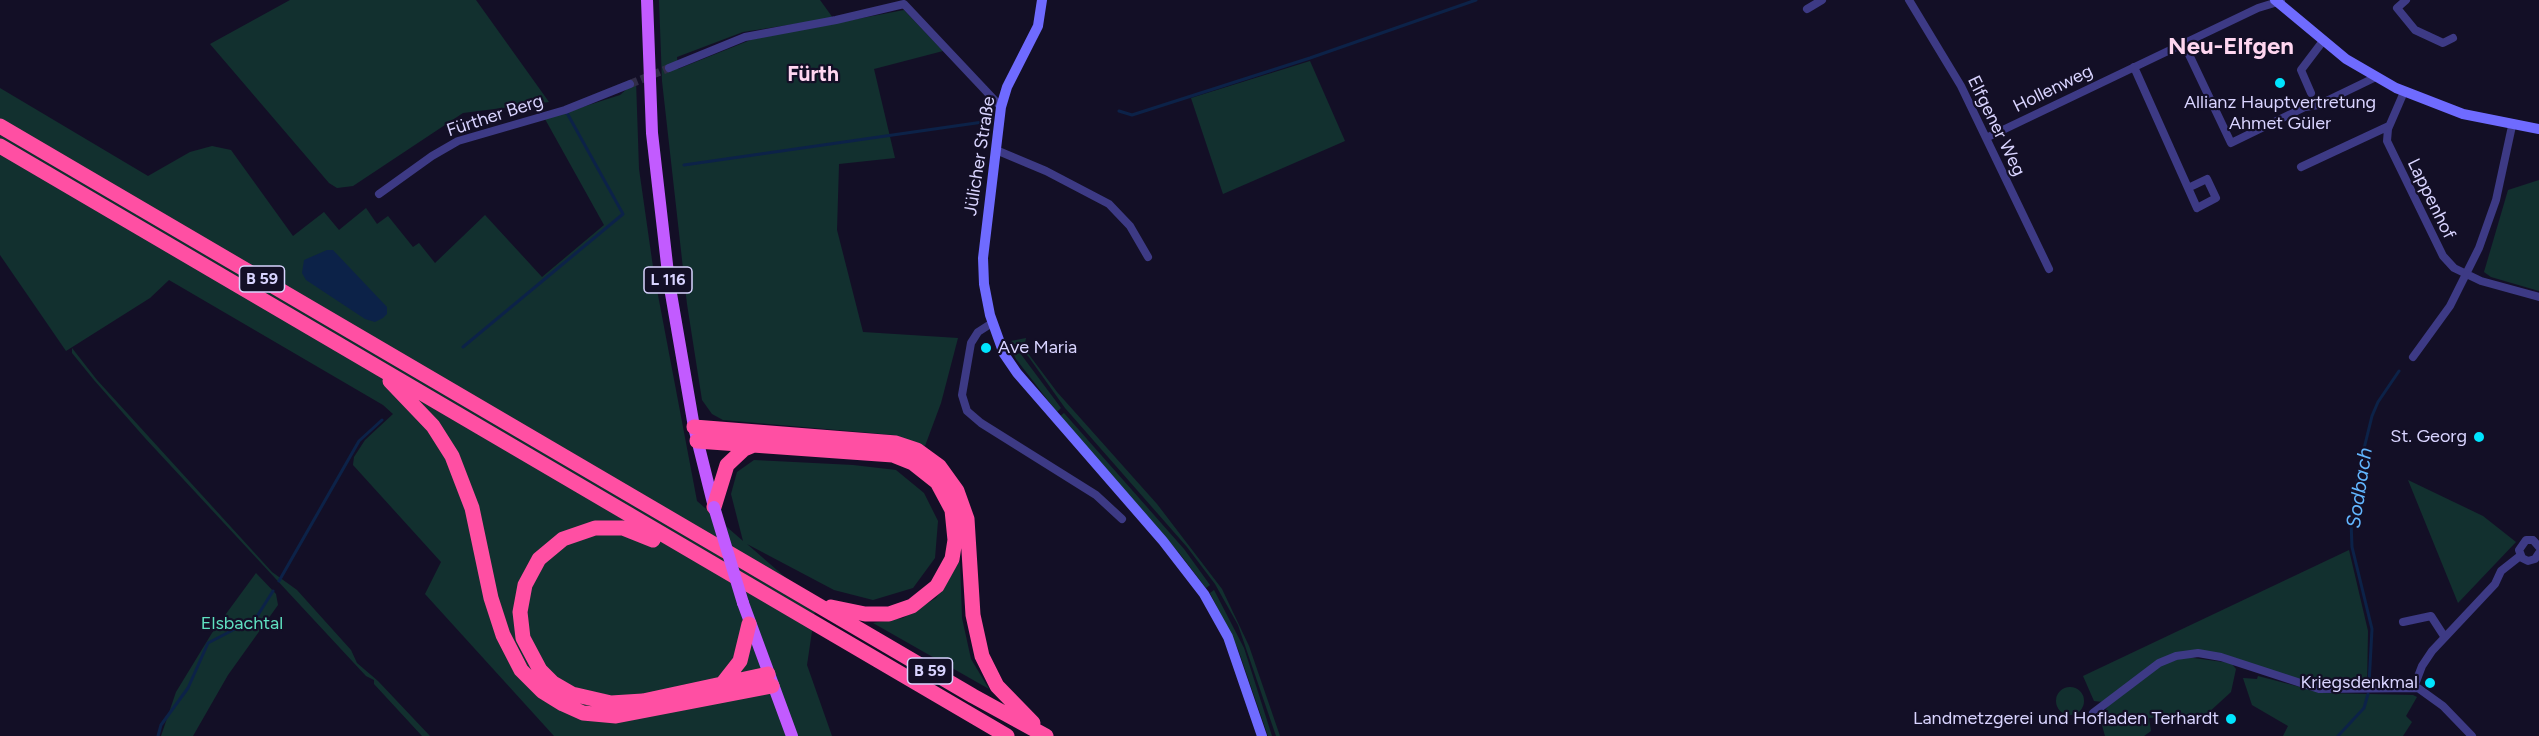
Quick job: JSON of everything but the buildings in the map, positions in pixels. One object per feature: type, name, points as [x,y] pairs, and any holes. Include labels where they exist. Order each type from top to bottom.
[{"type":"highway","name":"B 59","points":[[0,126],[816,604],[1046,736]]},
{"type":"highway","name":"B 59","points":[[0,146],[1006,736]]},
{"type":"highway","points":[[376,366],[433,426],[452,456],[472,508],[491,598],[502,635],[521,670],[542,690],[562,705],[583,713],[616,716],[770,680]]},
{"type":"highway","points":[[695,434],[757,443],[900,457],[932,476],[949,501],[955,528],[952,559],[937,586],[922,600],[900,611],[876,615],[816,604]]},
{"type":"highway","points":[[695,434],[896,443],[917,450],[939,466],[957,491],[967,519],[973,615],[982,656],[997,686],[1046,736]]},
{"type":"highway","points":[[714,507],[727,465],[744,449],[757,443]]},
{"type":"highway","points":[[719,568],[688,559],[632,530],[608,526],[583,530],[554,545],[539,560],[525,585],[520,612],[523,638],[536,664],[553,683],[581,698],[625,703],[722,684],[770,680]]},
{"type":"highway","points":[[722,684],[742,657],[749,624]]},
{"type":"main road","name":"L 116","points":[[647,0],[651,114],[659,201],[671,302],[695,434],[749,624],[792,736]]},
{"type":"street","name":"Jülicher Straße","points":[[1042,0],[1038,26],[1007,87],[1001,107],[983,258],[985,292],[993,325],[1004,354],[1017,373],[1176,557],[1204,594],[1232,648],[1262,736]]},
{"type":"street","points":[[1807,9],[1822,0]]},
{"type":"street","name":"Elfgener Weg","points":[[1908,0],[1951,67],[2049,269]]},
{"type":"street","points":[[2406,0],[2397,8],[2415,30],[2443,43],[2453,38]]},
{"type":"street","points":[[2279,1],[2323,41],[2376,77],[2404,92],[2456,111],[2512,126],[2539,129]]},
{"type":"street","name":"Hollenweg","points":[[1986,138],[2259,8],[2279,1]]},
{"type":"street","points":[[669,68],[745,37],[820,24],[902,2],[1001,107]]},
{"type":"street","points":[[2311,93],[2301,70],[2323,41]]},
{"type":"street","points":[[2184,44],[2231,143],[2305,107],[2318,105],[2376,77]]},
{"type":"street","points":[[2134,67],[2188,188]]},
{"type":"street","name":"Fürther Berg","points":[[379,194],[432,156],[458,141],[580,104],[630,84]]},
{"type":"street","name":"Lappenhof","points":[[2404,92],[2386,135],[2389,149],[2437,247],[2450,265],[2467,275],[2508,290],[2539,297]]},
{"type":"street","points":[[2301,167],[2389,126]]},
{"type":"street","points":[[2413,357],[2443,317],[2467,275],[2493,210],[2512,126]]},
{"type":"street","points":[[996,150],[1046,171],[1109,204],[1131,226],[1148,257]]},
{"type":"street","points":[[993,325],[978,332],[970,343],[962,395],[967,411],[981,423],[1096,495],[1122,519]]},
{"type":"street","points":[[2529,540],[2539,551],[2528,561],[2520,556],[2519,547],[2523,542],[2529,540]]},
{"type":"street","points":[[2414,687],[2424,662],[2444,636],[2495,584],[2501,571],[2520,556]]},
{"type":"street","points":[[2403,622],[2431,616],[2444,636]]},
{"type":"street","points":[[2093,713],[2154,666],[2170,658],[2189,654],[2218,656],[2319,689],[2414,687],[2438,701],[2472,736]]},
{"type":"green space","points":[[290,0],[476,0],[549,102],[463,113],[353,186],[337,188],[329,183],[210,44]]},
{"type":"green space","points":[[659,0],[820,0],[833,18],[743,32],[677,57],[678,69],[753,39],[904,10],[943,51],[874,69],[895,158],[839,164],[837,230],[863,332],[958,338],[941,403],[925,446],[894,435],[723,420],[712,414],[702,400],[687,304],[662,81]]},
{"type":"green space","points":[[1310,61],[1345,141],[1223,194],[1191,98]]},
{"type":"green space","points":[[636,81],[639,169],[654,274],[697,501],[743,541],[731,494],[737,472],[754,460],[853,465],[896,470],[924,493],[938,521],[935,558],[913,588],[873,600],[834,590],[747,544],[816,604],[807,665],[832,736],[554,736],[425,594],[441,562],[353,465],[354,457],[365,440],[393,414],[383,405],[169,280],[150,298],[66,351],[0,255],[0,88],[148,176],[190,152],[212,146],[231,150],[293,236],[324,212],[339,230],[366,208],[377,224],[388,216],[413,247],[419,243],[435,263],[485,215],[542,277],[604,225],[545,119],[620,95]]},
{"type":"green space","points":[[2539,180],[2539,291],[2491,277],[2484,272],[2508,190]]},
{"type":"green space","points":[[1026,338],[1024,348],[1057,392],[1157,504],[1222,589],[1249,646],[1280,736],[1276,736],[1238,625],[1215,584],[1187,547],[1065,408],[1028,356],[1011,341]]},
{"type":"green space","points":[[72,348],[97,380],[272,572],[297,590],[351,650],[357,663],[378,681],[430,736],[422,736],[374,684],[374,680],[366,676],[145,438],[72,353]]},
{"type":"green space","points":[[1020,353],[1061,408],[1057,412],[1016,359],[1014,355]]},
{"type":"green space","points":[[1064,413],[1184,549],[1210,585],[1206,588],[1180,554],[1060,416]]},
{"type":"green space","points":[[2408,480],[2483,516],[2516,542],[2458,603]]},
{"type":"green space","points":[[2349,550],[2368,631],[2367,686],[2312,685],[2229,656],[2179,653],[2103,702],[2094,701],[2083,676]]},
{"type":"green space","points":[[960,561],[962,618],[971,659],[989,689],[873,623],[903,618],[936,598]]},
{"type":"green space","name":"Elsbachtal","points":[[256,573],[276,594],[278,605],[228,675],[193,736],[161,736],[176,692],[212,633]]},
{"type":"green space","points":[[1214,590],[1244,648],[1272,736],[1268,736],[1238,649],[1210,593]]},
{"type":"green space","points":[[2186,657],[2231,663],[2236,669],[2231,692],[2196,724],[2187,715],[2149,718],[2151,731],[2144,736],[2105,736],[2100,718],[2110,703],[2163,664]]},
{"type":"green space","points":[[2258,676],[2323,693],[2413,695],[2417,697],[2406,716],[2412,722],[2403,736],[2283,736],[2288,726],[2252,705],[2243,678],[2257,679]]},
{"type":"green space","points":[[2070,687],[2080,691],[2084,701],[2080,711],[2070,715],[2060,711],[2056,701],[2060,691]]},
{"type":"water","points":[[327,250],[333,250],[387,307],[387,314],[383,318],[375,322],[365,319],[306,280],[302,273],[304,260]]},
{"type":"waterway","points":[[1119,111],[1132,115],[1310,58],[1476,0]]},
{"type":"waterway","points":[[463,347],[623,214],[567,113]]},
{"type":"waterway","points":[[684,165],[983,122],[992,117]]},
{"type":"waterway","name":"Sodbach","points":[[2369,684],[2372,629],[2352,547],[2351,521],[2359,469],[2372,416],[2378,402],[2399,371]]},
{"type":"waterway","points":[[279,581],[359,441],[382,420]]},
{"type":"waterway","points":[[158,736],[161,725],[188,688],[208,643],[256,618],[273,591]]},
{"type":"waterway","name":"Sodbach","points":[[2338,736],[2364,708],[2368,694]]},
{"type":"tunnel","points":[[630,84],[669,68]]},
{"type":"place","name":"Allianz Hauptvertretung Ahmet Güler","points":[[2280,83]]},
{"type":"place","name":"Ave Maria","points":[[986,348]]},
{"type":"place","name":"St. Georg","points":[[2479,437]]},
{"type":"place","name":"Kriegsdenkmal","points":[[2430,683]]},
{"type":"place","name":"Landmetzgerei und Hofladen Terhardt","points":[[2231,719]]},
{"type":"district","name":"Neu-Elfgen","points":[[2231,47]]},
{"type":"district","name":"Fürth","points":[[813,75]]}]
